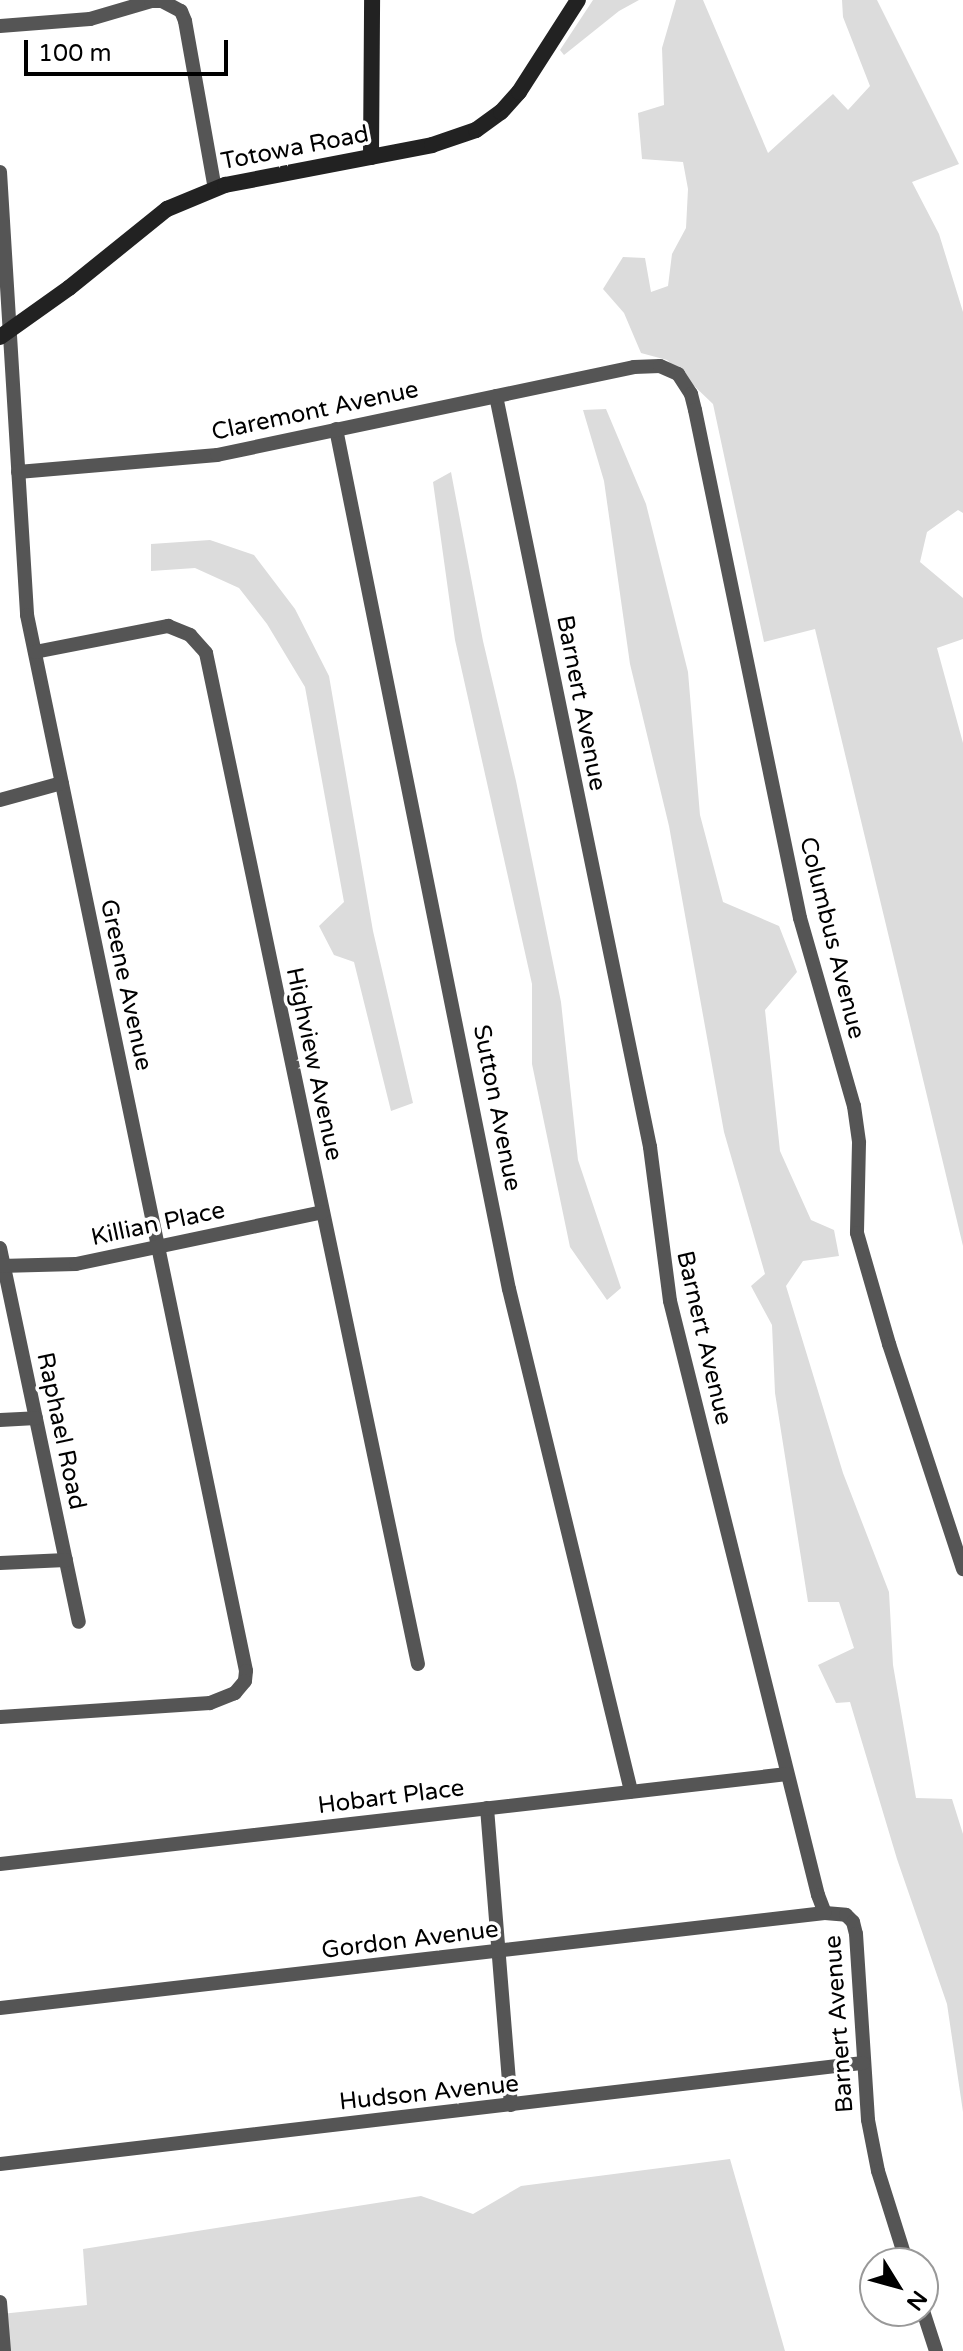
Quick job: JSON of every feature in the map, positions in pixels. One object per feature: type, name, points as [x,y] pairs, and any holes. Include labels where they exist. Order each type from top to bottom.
[{"type":"main road","points":[[371,157],[372,0]]},
{"type":"main road","name":"Totowa Road","points":[[5,334],[167,209],[215,189],[456,139],[489,121],[519,92],[578,0]]},
{"type":"street","points":[[0,26],[90,19],[151,1],[173,5],[185,21],[215,189]]},
{"type":"street","name":"Greene Avenue","points":[[0,172],[5,334],[25,590],[35,652],[240,1644],[245,1681],[235,1693],[218,1701],[181,1707],[0,1717]]},
{"type":"street","name":"Columbus Avenue","points":[[619,370],[648,365],[670,368],[691,394],[800,918],[854,1106],[859,1143],[857,1233],[889,1344],[963,1569]]},
{"type":"street","name":"Claremont Avenue","points":[[18,472],[217,455],[619,370]]},
{"type":"street","name":"Barnert Avenue","points":[[496,396],[650,1147],[670,1301],[787,1774],[825,1913],[846,1915],[853,1922],[863,2063],[878,2171],[902,2247]]},
{"type":"street","name":"Sutton Avenue","points":[[336,429],[509,1289],[631,1791]]},
{"type":"street","name":"Highview Avenue","points":[[35,652],[168,626],[190,635],[206,653],[418,1664]]},
{"type":"street","points":[[0,800],[62,783]]},
{"type":"street","name":"Killian Place","points":[[2,1266],[76,1264],[323,1212]]},
{"type":"street","name":"Raphael Road","points":[[0,1248],[79,1622]]},
{"type":"street","points":[[0,1420],[36,1418]]},
{"type":"street","points":[[0,1563],[66,1560]]},
{"type":"street","name":"Hobart Place","points":[[0,1864],[787,1774]]},
{"type":"street","points":[[487,1808],[511,2105]]},
{"type":"street","name":"Gordon Avenue","points":[[0,2008],[825,1913]]},
{"type":"street","name":"Hudson Avenue","points":[[0,2164],[863,2063]]},
{"type":"street","points":[[0,2302],[4,2351]]},
{"type":"street","points":[[928,2327],[936,2351]]},
{"type":"shaded area","points":[[593,0],[639,0],[619,11],[564,55],[560,50]]},
{"type":"shaded area","points":[[676,0],[703,0],[768,153],[833,94],[848,110],[870,86],[843,17],[842,0],[877,0],[959,164],[912,182],[939,234],[963,312],[963,513],[958,510],[927,532],[920,562],[963,598],[963,639],[937,648],[963,743],[963,1246],[815,629],[764,642],[713,404],[667,360],[641,353],[624,313],[603,289],[623,257],[645,258],[651,292],[668,286],[672,254],[686,228],[688,189],[683,162],[642,159],[638,113],[664,105],[662,48]]},
{"type":"shaded area","points":[[606,409],[646,504],[688,672],[700,815],[723,902],[779,926],[797,972],[765,1010],[780,1151],[811,1220],[834,1230],[839,1256],[803,1261],[786,1286],[843,1473],[889,1592],[893,1665],[916,1798],[952,1799],[963,1834],[963,2112],[947,2004],[897,1859],[850,1702],[836,1703],[818,1665],[854,1648],[839,1602],[808,1602],[775,1393],[772,1325],[751,1286],[765,1274],[724,1132],[669,826],[630,664],[604,481],[583,410]]},
{"type":"shaded area","points":[[451,472],[483,641],[516,781],[561,1002],[578,1160],[621,1288],[607,1300],[570,1247],[532,1064],[532,984],[455,640],[433,482]]},
{"type":"shaded area","points":[[210,540],[254,555],[295,609],[329,676],[373,931],[413,1103],[391,1111],[354,962],[334,955],[319,926],[344,902],[305,687],[267,624],[239,588],[195,568],[151,571],[151,544]]},
{"type":"shaded area","points":[[730,2159],[785,2351],[4,2351],[1,2314],[87,2305],[83,2249],[421,2196],[473,2214],[521,2186]]}]
